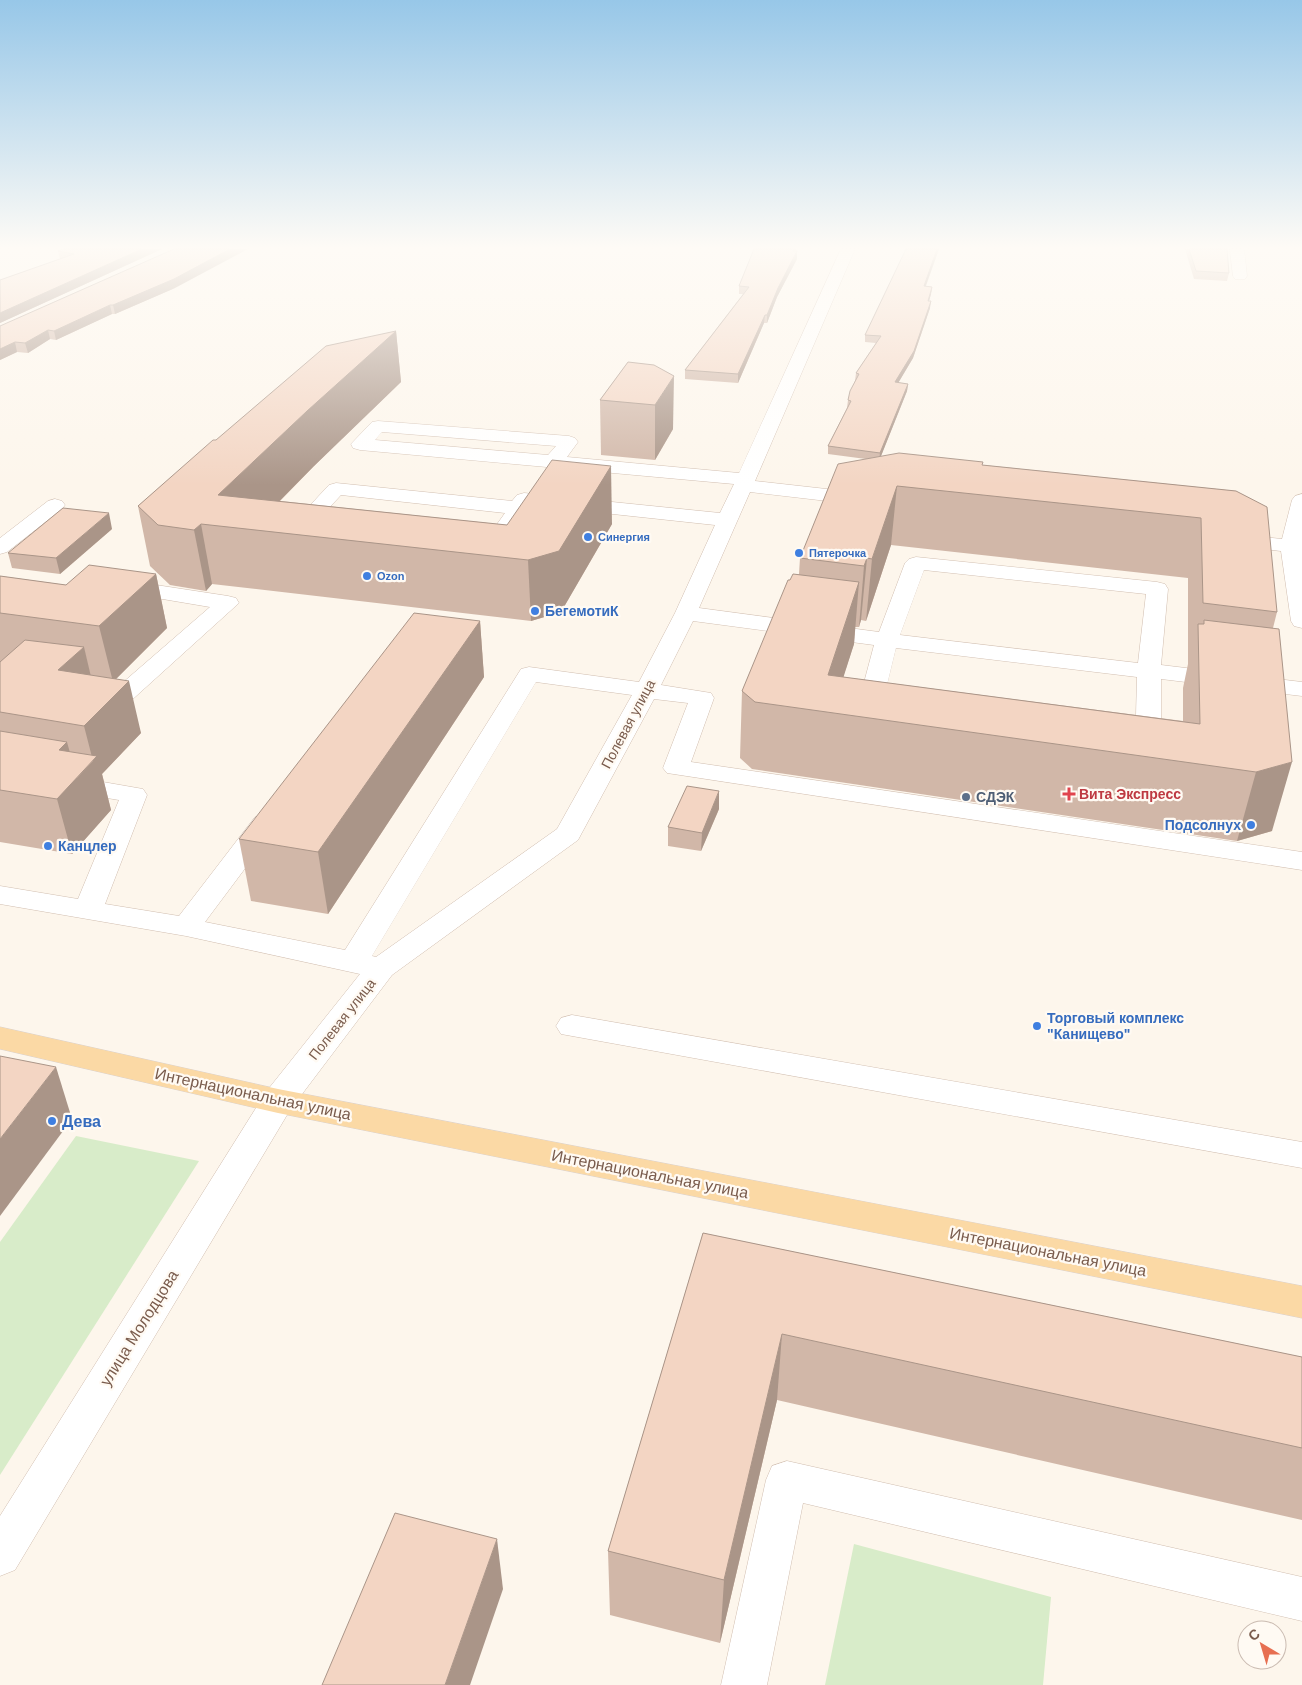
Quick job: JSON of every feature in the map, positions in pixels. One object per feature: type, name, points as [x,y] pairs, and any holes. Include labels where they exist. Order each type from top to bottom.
[{"type":"main road","name":"Интернациональная улица","points":[[1,1040],[278,1101],[1302,1302]]},
{"type":"street","name":"Полевая улица","points":[[278,1101],[367,965],[568,834],[647,690],[686,613],[813,328]]},
{"type":"street","points":[[553,462],[569,442],[378,426],[360,444],[744,482],[880,501]]},
{"type":"street","points":[[308,543],[288,541],[336,489],[518,508]]},
{"type":"street","points":[[471,560],[480,561],[524,499],[727,520]]},
{"type":"street","points":[[1302,500],[1290,546],[1302,621]]},
{"type":"street","points":[[0,548],[55,505]]},
{"type":"street","points":[[1212,538],[1290,546]]},
{"type":"street","points":[[916,563],[1157,589],[1149,672],[1148,764],[866,724],[887,640],[916,563]]},
{"type":"street","points":[[77,687],[125,693],[228,603],[106,583],[99,589]]},
{"type":"street","points":[[686,613],[887,640],[1302,689]]},
{"type":"street","points":[[0,895],[186,927],[367,965],[529,674],[702,698],[676,768],[1302,861]]},
{"type":"street","points":[[0,772],[134,795],[88,910]]},
{"type":"street","points":[[186,927],[282,801]]},
{"type":"street","points":[[572,1026],[1302,1155]]},
{"type":"street","name":"улица Молодцова","points":[[0,1555],[278,1101]]},
{"type":"street","points":[[744,1685],[787,1480],[1302,1599]]},
{"type":"green space","points":[[76,1136],[199,1161],[0,1475],[0,1242]]},
{"type":"green space","points":[[854,1544],[1051,1597],[1043,1685],[825,1685]]},
{"type":"building","points":[[0,328],[61,328],[54,331],[48,330],[25,343],[15,342],[0,349]]},
{"type":"building","points":[[718,328],[759,328],[738,374],[685,370]]},
{"type":"building","points":[[869,328],[922,328],[914,351],[895,382],[908,384],[880,453],[828,446],[851,401],[848,400],[850,391],[859,374],[856,373],[881,336],[865,335]]},
{"type":"building","points":[[396,331],[218,495],[507,525],[552,460],[611,466],[559,551],[528,560],[201,524],[194,530],[158,525],[138,506],[213,440],[216,440],[326,346]]},
{"type":"building","points":[[628,362],[654,365],[674,376],[655,405],[600,400]]},
{"type":"building","points":[[899,453],[983,462],[982,465],[1236,491],[1267,507],[1277,612],[1203,603],[1201,518],[897,486],[872,559],[867,558],[864,566],[800,558],[838,464]]},
{"type":"building","points":[[63,508],[109,513],[56,558],[8,553]]},
{"type":"building","points":[[89,565],[156,574],[99,626],[0,613],[0,576],[66,585]]},
{"type":"building","points":[[793,574],[859,582],[828,675],[1200,724],[1198,624],[1204,624],[1204,620],[1279,629],[1292,762],[1256,772],[755,702],[742,691],[788,580],[790,580]]},
{"type":"building","points":[[414,613],[480,621],[318,852],[239,839]]},
{"type":"building","points":[[25,640],[84,647],[58,670],[129,681],[84,726],[0,712],[0,662]]},
{"type":"building","points":[[0,731],[67,742],[59,750],[97,756],[57,799],[0,790]]},
{"type":"building","points":[[687,786],[719,791],[702,833],[668,827]]},
{"type":"building","points":[[0,1056],[56,1067],[0,1139]]},
{"type":"building","points":[[703,1233],[1302,1357],[1302,1448],[782,1334],[724,1580],[608,1551]]},
{"type":"building","points":[[395,1513],[497,1539],[445,1685],[322,1685]]},
{"type":"place","name":"Синергия","points":[[588,537]]},
{"type":"place","name":"Пятерочка","points":[[799,553]]},
{"type":"place","name":"Ozon","points":[[367,576]]},
{"type":"place","name":"БегемотиК","points":[[535,611]]},
{"type":"place","name":"Вита Экспресс","points":[[1069,794]]},
{"type":"place","name":"СДЭК","points":[[966,797]]},
{"type":"place","name":"Подсолнух","points":[[1251,825]]},
{"type":"place","name":"Канцлер","points":[[48,846]]},
{"type":"place","name":"Торговый комплекс \"Канищево\"","points":[[1037,1026]]},
{"type":"place","name":"Дева","points":[[52,1121]]}]
